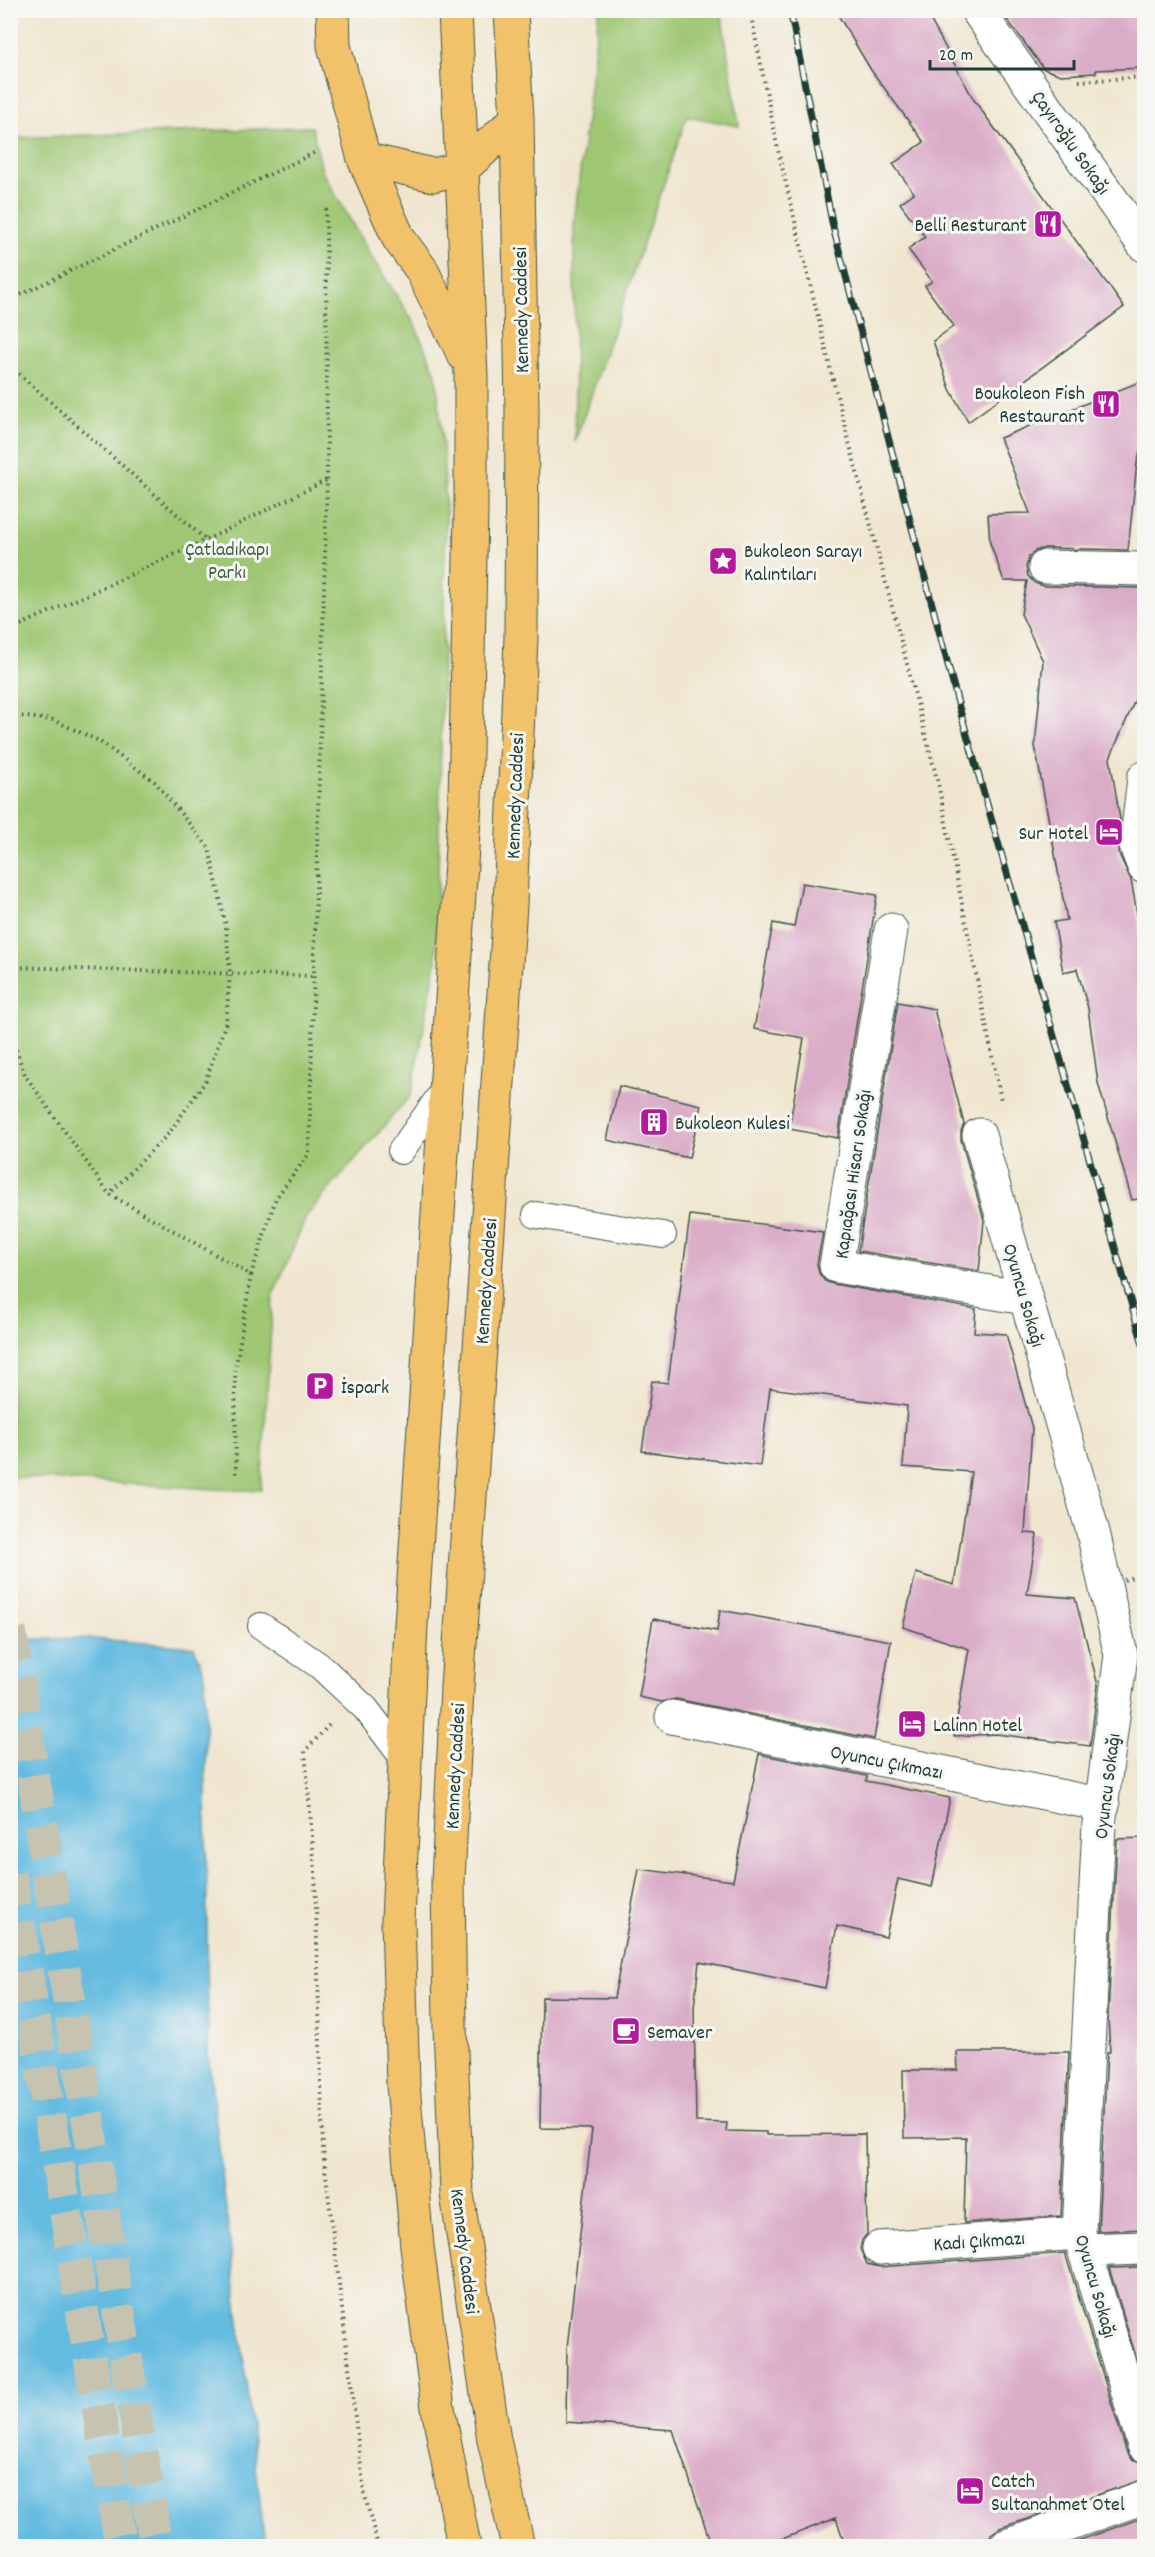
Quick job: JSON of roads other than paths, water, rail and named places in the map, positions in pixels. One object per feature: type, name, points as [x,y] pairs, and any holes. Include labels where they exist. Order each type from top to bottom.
[{"type":"main road","points":[[333,10],[334,46],[361,146],[399,239],[421,269],[459,341],[471,376]]},
{"type":"main road","points":[[455,10],[471,376],[471,509],[465,802],[411,1625],[398,1921],[403,2085],[417,2246],[438,2408],[464,2547]]},
{"type":"main road","name":"Kennedy Caddesi","points":[[511,10],[517,119],[522,410],[519,684],[510,916],[461,1629],[448,1882],[450,2027],[457,2194],[494,2440],[518,2547]]},
{"type":"main road","points":[[361,146],[433,175],[463,168],[517,119]]},
{"type":"street","name":"Çayıroğlu Sokağı","points":[[977,10],[1144,245]]},
{"type":"street","points":[[1045,567],[1144,569]]},
{"type":"street","points":[[1144,778],[1136,846],[1144,867]]},
{"type":"street","name":"Kapıağası Hisarı Sokağı","points":[[891,930],[836,1266],[1025,1298]]},
{"type":"street","name":"Oyuncu Sokağı","points":[[979,1135],[1093,1532],[1121,1655],[1099,1824],[1081,2241],[1144,2445]]},
{"type":"street","name":"Oyuncu Çıkmazı","points":[[672,1717],[1103,1805]]},
{"type":"street","name":"Kadı Çıkmazı","points":[[879,2248],[1081,2241],[1144,2248]]},
{"type":"street","points":[[1006,2547],[1144,2498]]},
{"type":"lane","points":[[401,1151],[447,1086]]},
{"type":"lane","points":[[536,1215],[663,1235]]},
{"type":"lane","points":[[261,1626],[320,1666],[366,1709],[404,1759]]},
{"type":"water","points":[[83,1638],[194,1647],[205,1674],[208,2054],[265,2546],[11,2546],[11,1640]]},
{"type":"tunnel","points":[[10,1630],[156,2546]]},
{"type":"tunnel","points":[[10,1874],[121,2546]]},
{"type":"railway","points":[[790,10],[833,227],[959,707],[1144,1348]]},
{"type":"place","name":"Belli Resturant","points":[[1048,224]]},
{"type":"place","name":"Boukoleon Fish Restaurant","points":[[1106,404]]},
{"type":"place","name":"Bukoleon Sarayı Kalıntıları","points":[[723,561]]},
{"type":"place","name":"Sur Hotel","points":[[1109,832]]},
{"type":"place","name":"Bukoleon Kulesi","points":[[654,1122]]},
{"type":"place","name":"İspark","points":[[320,1386]]},
{"type":"place","name":"Lalinn Hotel","points":[[912,1724]]},
{"type":"place","name":"Semaver","points":[[626,2031]]},
{"type":"place","name":"Catch Sultanahmet Otel","points":[[970,2491]]},
{"type":"park label","name":"Çatladıkapı Parkı","points":[[227,560]]}]
